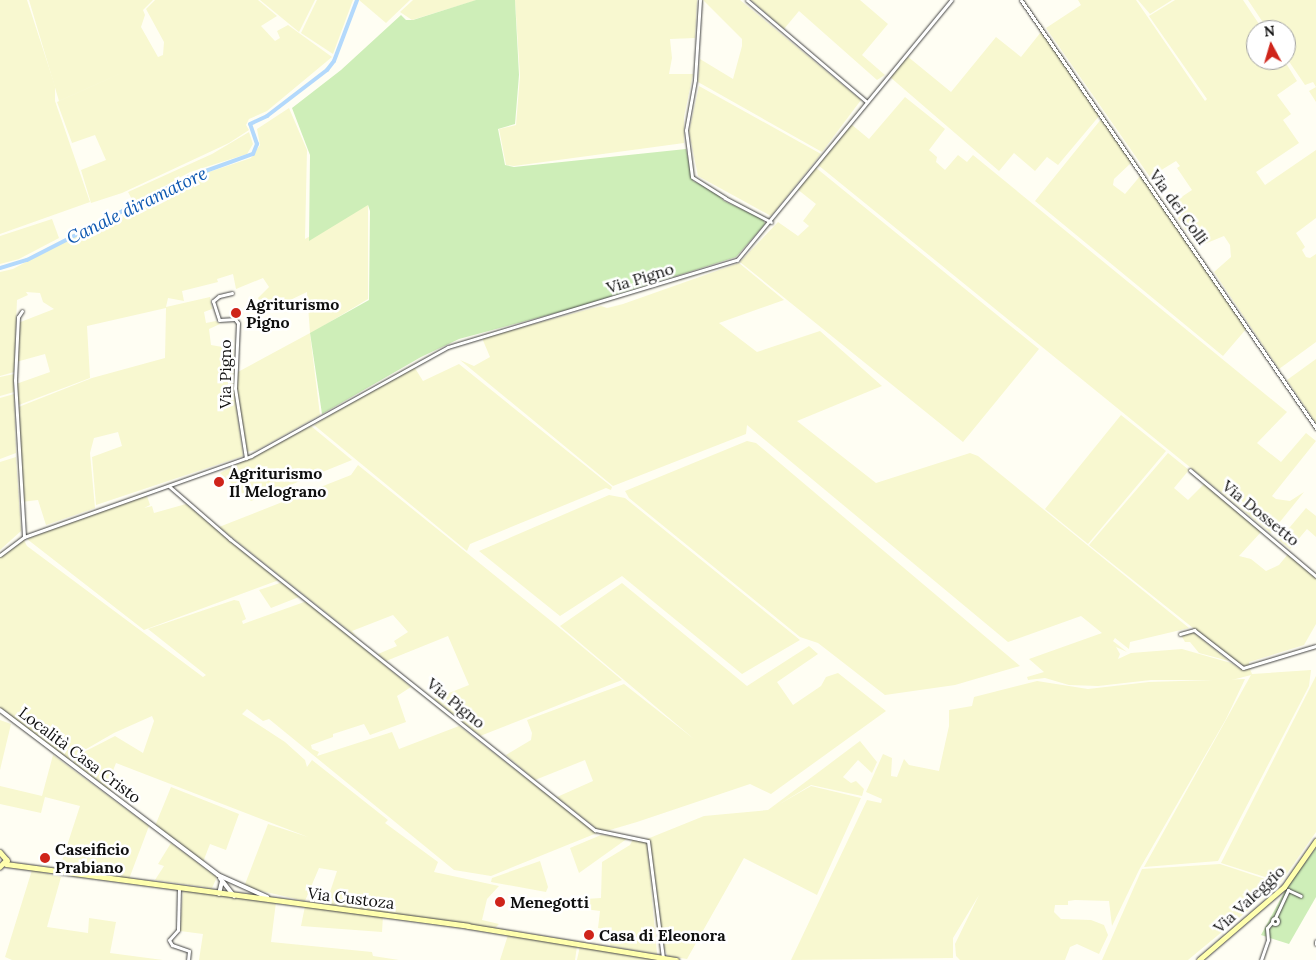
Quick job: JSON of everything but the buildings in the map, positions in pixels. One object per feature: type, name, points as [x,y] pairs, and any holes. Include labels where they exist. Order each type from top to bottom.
[{"type":"main road","name":"Via Valeggio","points":[[1214,948],[1284,887],[1316,841]]},
{"type":"main road","name":"Via Custoza","points":[[0,852],[23,866]]},
{"type":"main road","points":[[0,867],[6,864],[6,856]]},
{"type":"main road","name":"Via Custoza","points":[[6,864],[468,926],[676,960]]},
{"type":"main road","points":[[1199,960],[1214,948]]},
{"type":"main road","points":[[1203,960],[1214,948]]},
{"type":"street","points":[[700,0],[696,80],[686,130],[692,176],[725,198],[771,222]]},
{"type":"street","points":[[747,0],[867,102]]},
{"type":"street","name":"Via Pigno","points":[[0,555],[24,537],[246,458],[448,347],[737,260],[771,222],[951,0]]},
{"type":"street","name":"Via dei Colli","points":[[1021,0],[1316,428]]},
{"type":"street","name":"Via Pigno","points":[[232,293],[219,296],[213,301],[219,320],[235,319],[238,323],[235,388],[246,458]]},
{"type":"street","points":[[22,311],[18,317],[15,380],[24,537]]},
{"type":"street","name":"Via Dossetto","points":[[1190,470],[1316,576]]},
{"type":"street","name":"Via Pigno","points":[[169,485],[230,539],[595,830],[648,841],[657,935],[663,958]]},
{"type":"street","points":[[1180,634],[1194,630],[1242,668],[1316,646]]},
{"type":"street","name":"Località Casa Cristo","points":[[0,710],[218,875]]},
{"type":"street","points":[[218,875],[234,896]]},
{"type":"street","points":[[218,875],[231,883],[281,901]]},
{"type":"street","points":[[219,894],[222,881]]},
{"type":"street","points":[[231,883],[235,888],[234,896]]},
{"type":"street","points":[[179,888],[178,930],[169,940],[172,945],[189,951],[188,960]]},
{"type":"street","points":[[1261,960],[1268,940],[1266,931],[1288,890],[1301,896]]},
{"type":"green space","points":[[0,0],[27,0],[55,86],[55,101],[90,202],[0,234]]},
{"type":"green space","points":[[29,0],[153,0],[143,10],[145,15],[141,27],[158,57],[163,55],[164,42],[146,9],[155,0],[258,0],[277,16],[261,26],[275,41],[280,38],[277,31],[288,25],[332,57],[267,111],[249,119],[246,125],[249,130],[229,143],[122,193],[91,203],[81,170],[106,160],[95,135],[72,143],[57,102],[146,62],[59,101]]},
{"type":"green space","points":[[260,0],[315,0],[299,32]]},
{"type":"green space","points":[[317,0],[353,0],[333,54],[301,33]]},
{"type":"green space","points":[[359,0],[410,0],[386,23]]},
{"type":"green space","points":[[413,0],[477,0],[412,20],[400,12]]},
{"type":"green space","points":[[476,0],[515,0],[519,75],[515,124],[498,129],[505,165],[514,167],[686,149],[693,181],[713,190],[724,201],[763,219],[765,224],[736,257],[578,307],[459,339],[421,357],[322,414],[310,333],[369,300],[370,211],[368,205],[309,241],[310,155],[292,108],[341,70],[401,15],[406,20],[413,20]]},
{"type":"green space","points":[[515,0],[697,0],[695,38],[670,39],[672,58],[669,74],[693,74],[684,117],[684,143],[514,166],[506,165],[499,129],[516,125],[520,76]]},
{"type":"green space","points":[[703,0],[740,0],[861,100],[822,152],[698,82],[700,59],[733,79],[742,46],[742,39]]},
{"type":"green space","points":[[751,0],[860,0],[888,24],[862,55],[885,75],[877,80],[799,11],[784,29]]},
{"type":"green space","points":[[1078,0],[1136,0],[1205,101],[1207,99],[1149,16],[1175,0],[1243,0],[1256,20],[1246,20],[1246,70],[1290,70],[1297,81],[1277,95],[1291,114],[1283,120],[1299,143],[1256,172],[1265,185],[1316,150],[1316,218],[1296,233],[1305,247],[1302,250],[1306,257],[1310,258],[1316,254],[1316,342],[1279,369],[1214,272],[1231,257],[1230,245],[1224,236],[1197,247],[1166,200],[1171,204],[1192,190],[1177,168],[1180,166],[1176,161],[1150,177],[1046,28],[1081,5]]},
{"type":"green space","points":[[1138,0],[1172,0],[1150,14]]},
{"type":"green space","points":[[1248,0],[1316,0],[1316,87],[1313,82],[1305,85],[1295,70],[1296,20],[1261,20]]},
{"type":"green space","points":[[1037,27],[1041,28],[1100,115],[1058,165],[1047,157],[1035,171],[1014,153],[999,171],[890,77],[907,56],[951,92],[996,37],[1021,57],[1041,32]]},
{"type":"green space","points":[[699,86],[821,154],[771,216],[698,176],[689,132]]},
{"type":"green space","points":[[1316,87],[1316,102],[1309,91]]},
{"type":"green space","points":[[905,97],[945,129],[929,150],[937,157],[936,162],[945,170],[958,155],[967,162],[973,155],[1287,412],[1257,443],[1281,462],[1306,433],[1316,441],[1272,496],[1276,499],[1290,501],[1304,492],[1271,533],[818,165],[851,124],[869,139]]},
{"type":"green space","points":[[289,108],[307,150],[305,239],[368,203],[368,299],[310,334],[320,415],[257,450],[246,452],[237,409],[236,373],[310,333],[307,292],[265,312],[258,298],[269,287],[263,278],[236,289],[233,274],[217,279],[218,282],[182,291],[184,301],[168,298],[166,307],[210,297],[212,309],[204,312],[206,323],[216,321],[220,324],[209,329],[211,345],[234,349],[235,399],[243,456],[96,505],[92,457],[122,446],[118,432],[94,438],[90,453],[95,508],[46,525],[38,500],[22,502],[16,408],[92,378],[165,358],[166,308],[87,326],[90,378],[16,406],[16,384],[50,372],[45,354],[16,362],[18,323],[54,309],[43,302],[40,293],[26,292],[28,295],[17,300],[14,372],[0,376],[0,272],[13,269],[95,224],[119,217],[191,178],[251,158],[260,145],[257,129]]},
{"type":"green space","points":[[1102,118],[1132,162],[1114,179],[1113,185],[1125,194],[1141,175],[1247,328],[1223,356],[1035,201]]},
{"type":"green space","points":[[249,132],[253,144],[247,154],[190,172],[134,203],[128,192],[212,154]]},
{"type":"green space","points":[[815,167],[1039,349],[963,442],[740,262],[778,222],[798,236],[809,226],[803,221],[816,204],[797,189]]},
{"type":"green space","points":[[52,219],[59,238],[19,259],[0,264],[0,236]]},
{"type":"green space","points":[[739,263],[784,300],[719,323],[757,352],[820,331],[882,386],[797,421],[876,483],[970,453],[978,456],[1189,628],[1130,642],[1129,649],[1115,638],[1113,641],[1127,652],[1116,647],[1120,654],[1118,659],[1131,653],[1182,649],[1231,663],[1240,669],[1250,669],[1252,674],[1311,670],[1309,686],[1218,861],[1144,867],[1251,675],[1232,680],[1151,680],[1098,686],[1069,685],[1045,678],[1028,680],[1027,677],[1044,672],[1029,659],[1102,633],[1081,616],[1008,642],[747,425],[746,434],[613,486],[460,360],[474,366],[490,357],[482,338],[601,306],[607,308],[623,304]]},
{"type":"green space","points":[[1316,359],[1316,423],[1287,380]]},
{"type":"green space","points":[[459,364],[612,487],[611,490],[606,488],[470,544],[467,551],[314,425],[413,365],[423,381]]},
{"type":"green space","points":[[14,374],[14,392],[0,396],[0,377]]},
{"type":"green space","points":[[14,394],[16,453],[0,459],[0,398]]},
{"type":"green space","points":[[1121,415],[1166,451],[1088,544],[1045,509]]},
{"type":"green space","points":[[311,426],[352,460],[251,501],[220,473]]},
{"type":"green space","points":[[747,441],[756,443],[1020,666],[955,685],[885,695],[818,643],[800,637],[629,498],[625,491]]},
{"type":"green space","points":[[1168,453],[1189,470],[1174,488],[1188,500],[1205,483],[1262,531],[1239,556],[1251,559],[1266,571],[1279,565],[1288,554],[1316,578],[1316,624],[1304,645],[1249,662],[1249,665],[1242,667],[1089,545]]},
{"type":"green space","points":[[16,457],[21,531],[0,550],[0,462]]},
{"type":"green space","points":[[358,465],[622,680],[480,736],[434,699],[469,685],[448,636],[386,661],[378,654],[397,646],[394,641],[408,632],[393,615],[352,631],[357,637],[219,527],[351,475]]},
{"type":"green space","points":[[146,493],[150,505],[144,508],[152,506],[154,513],[186,504],[279,580],[144,630],[27,539]]},
{"type":"green space","points":[[609,495],[625,498],[800,640],[742,674],[622,576],[560,616],[479,551]]},
{"type":"green space","points":[[1306,508],[1316,516],[1316,537],[1307,529],[1290,549],[1279,540]]},
{"type":"green space","points":[[23,538],[27,546],[203,677],[206,675],[148,629],[234,600],[239,601],[246,619],[242,621],[243,624],[307,601],[411,687],[397,696],[406,722],[370,735],[364,724],[333,734],[333,737],[311,745],[312,749],[319,752],[317,756],[392,732],[399,749],[459,726],[597,833],[491,876],[454,870],[269,719],[263,721],[247,709],[242,714],[285,742],[305,760],[307,767],[312,760],[388,820],[385,823],[438,862],[434,872],[499,886],[487,899],[482,920],[499,924],[494,929],[326,904],[337,871],[319,868],[305,901],[244,887],[268,824],[308,837],[116,763],[107,786],[112,790],[109,790],[72,763],[82,753],[115,736],[143,753],[154,721],[152,716],[114,733],[81,752],[70,761],[0,708],[0,557]]},
{"type":"green space","points":[[283,582],[299,597],[271,608],[259,590]]},
{"type":"green space","points":[[622,583],[747,686],[809,646],[818,654],[777,682],[793,705],[821,686],[826,677],[838,673],[886,711],[771,794],[750,784],[603,832],[557,797],[593,781],[585,760],[535,780],[506,755],[531,740],[532,733],[527,720],[624,684],[694,739],[560,626]]},
{"type":"green space","points":[[1193,632],[1229,661],[1199,653],[1190,642],[1185,642],[1181,635]]},
{"type":"green space","points":[[1316,676],[1316,832],[1281,882],[1221,863]]},
{"type":"green space","points":[[1245,679],[1226,719],[1139,870],[1112,926],[1109,901],[1075,900],[1068,901],[1068,905],[1055,905],[1054,912],[1061,919],[1091,920],[1104,925],[1108,935],[1099,954],[1077,944],[1070,947],[1065,960],[960,960],[956,956],[955,944],[979,895],[953,938],[953,958],[791,960],[867,800],[881,803],[882,799],[866,792],[883,754],[892,758],[891,776],[897,777],[904,759],[909,765],[939,771],[949,726],[949,710],[972,706],[974,697],[1037,681],[1088,689],[1149,682]]},
{"type":"green space","points":[[0,720],[11,724],[0,770]]},
{"type":"green space","points":[[860,741],[877,762],[872,773],[858,760],[843,777],[851,783],[856,781],[864,789],[862,796],[811,785],[778,805],[811,786],[861,798],[817,895],[744,858],[687,959],[668,956],[658,937],[647,839],[704,816],[768,810]]},
{"type":"green space","points":[[53,755],[149,826],[129,879],[59,870],[80,806],[45,797],[41,813],[0,804],[0,786],[42,796]]},
{"type":"green space","points":[[171,787],[239,814],[226,850],[210,844],[203,862],[155,826]]},
{"type":"green space","points":[[601,835],[628,838],[579,873],[570,848]]},
{"type":"green space","points":[[633,839],[647,842],[657,954],[610,946],[611,930],[598,928],[600,911],[584,909],[585,899],[601,898],[602,862],[630,845]]},
{"type":"green space","points":[[171,843],[217,877],[212,888],[155,880],[164,866],[158,864]]},
{"type":"green space","points":[[1316,848],[1316,897],[1289,944],[1261,935],[1287,887]]},
{"type":"green space","points":[[540,861],[548,887],[546,892],[491,882],[492,878]]},
{"type":"green space","points":[[1220,864],[1280,884],[1188,960],[1102,960],[1142,869]]},
{"type":"green space","points":[[32,870],[61,877],[47,927],[88,933],[89,918],[116,922],[110,953],[163,960],[12,960],[5,957]]},
{"type":"green space","points":[[183,890],[276,902],[271,942],[372,952],[373,956],[399,960],[199,960],[203,934],[180,931]]},
{"type":"green space","points":[[305,906],[383,916],[382,932],[301,926]]},
{"type":"green space","points":[[508,935],[577,946],[575,960],[500,960]]},
{"type":"green space","points":[[580,946],[666,960],[577,960]]},
{"type":"waterway","name":"Canale diramatore","points":[[0,268],[27,260],[189,177],[253,154],[257,144],[250,124],[267,116],[327,70],[334,61],[357,0]]},
{"type":"place","name":"Agriturismo Pigno","points":[[236,313]]},
{"type":"place","name":"Agriturismo Il Melograno","points":[[219,482]]},
{"type":"place","name":"Caseificio Prabiano","points":[[45,858]]},
{"type":"place","name":"Menegotti","points":[[500,902]]},
{"type":"place","name":"Casa di Eleonora","points":[[589,935]]}]
